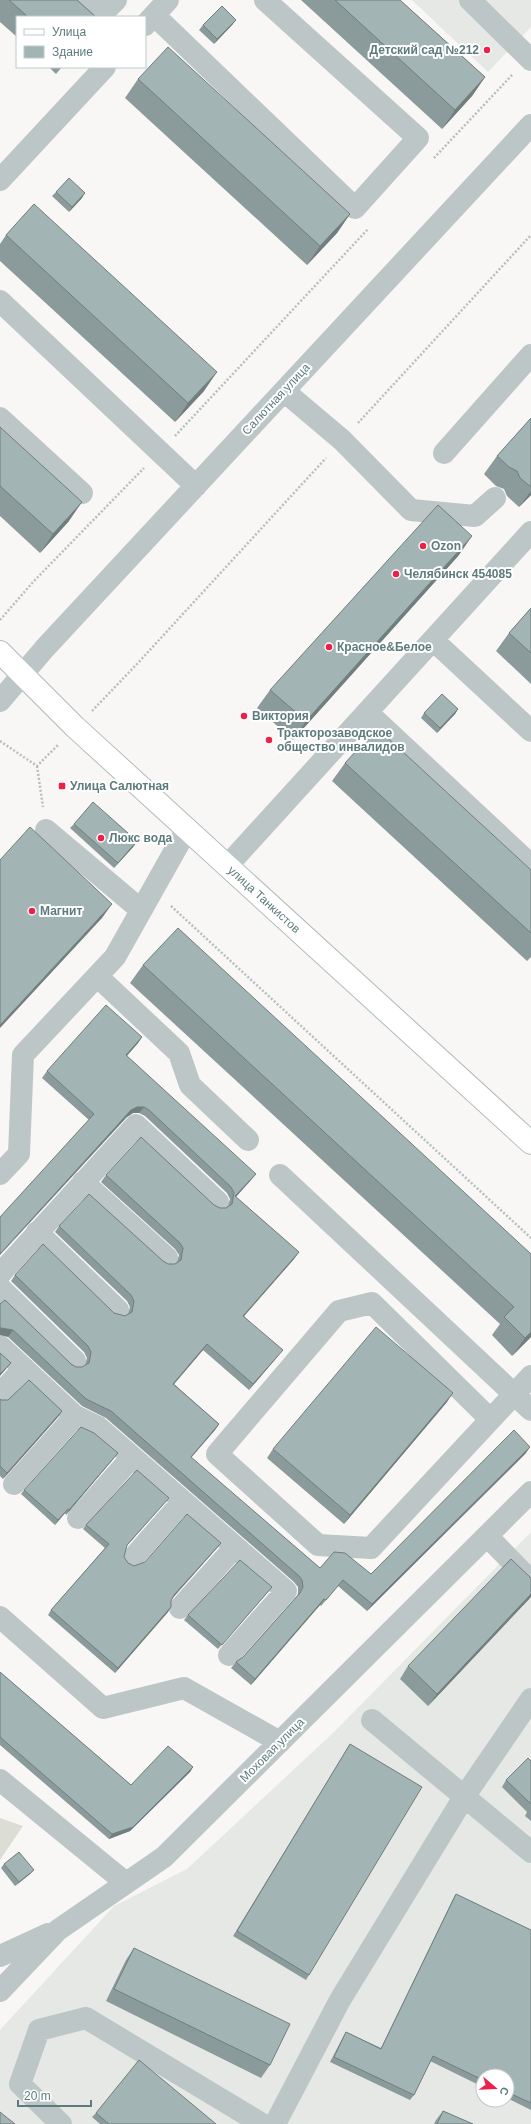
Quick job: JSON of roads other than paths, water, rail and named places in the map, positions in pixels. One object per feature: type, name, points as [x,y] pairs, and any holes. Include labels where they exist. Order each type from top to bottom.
[{"type":"main road","name":"улица Танкистов","points":[[0,652],[75,727],[531,1143]]},
{"type":"street","points":[[156,13],[356,208],[418,138],[265,0]]},
{"type":"street","points":[[470,0],[530,58]]},
{"type":"street","points":[[0,180],[104,68]]},
{"type":"street","name":"Салютная улица","points":[[0,701],[21,674],[531,125]]},
{"type":"street","points":[[0,300],[196,486]]},
{"type":"street","points":[[444,453],[531,355]]},
{"type":"street","points":[[284,390],[342,440],[411,510],[475,516],[495,498]]},
{"type":"street","points":[[0,418],[82,493]]},
{"type":"street","points":[[227,866],[531,532]]},
{"type":"street","points":[[433,640],[531,731]]},
{"type":"street","points":[[368,712],[531,865]]},
{"type":"street","points":[[0,1174],[19,1154],[23,1055],[115,957],[187,829]]},
{"type":"street","points":[[46,830],[141,910]]},
{"type":"street","points":[[98,976],[179,1053],[190,1085],[248,1140]]},
{"type":"street","points":[[0,1274],[136,1125],[218,1202]]},
{"type":"street","points":[[280,1175],[531,1410]]},
{"type":"street","points":[[83,1182],[167,1258]]},
{"type":"street","points":[[37,1232],[118,1310]]},
{"type":"street","points":[[0,1288],[75,1361]]},
{"type":"street","points":[[490,1419],[372,1303],[339,1311],[217,1454],[318,1545],[371,1548],[531,1376]]},
{"type":"street","points":[[0,1346],[75,1416],[98,1427],[286,1591],[229,1655]]},
{"type":"street","points":[[0,1394],[24,1368]]},
{"type":"street","points":[[14,1484],[75,1416]]},
{"type":"street","points":[[78,1518],[132,1457]]},
{"type":"street","name":"Моховая улица","points":[[0,1991],[58,1930],[164,1857],[531,1492]]},
{"type":"street","points":[[133,1558],[183,1501]]},
{"type":"street","points":[[487,1536],[531,1581]]},
{"type":"street","points":[[180,1608],[236,1547]]},
{"type":"street","points":[[0,1617],[103,1708],[184,1688],[280,1742]]},
{"type":"street","points":[[275,2124],[340,2000],[464,1797],[531,1699]]},
{"type":"street","points":[[372,1720],[531,1852]]},
{"type":"street","points":[[0,1780],[126,1883]]},
{"type":"street","points":[[0,1956],[58,1930]]},
{"type":"street","points":[[61,2124],[20,2084],[39,2030],[86,2018],[262,2124]]},
{"type":"place","name":"Детский сад №212","points":[[487,50]]},
{"type":"place","name":"Ozon","points":[[423,546]]},
{"type":"place","name":"Челябинск 454085","points":[[396,574]]},
{"type":"place","name":"Красное&Белое","points":[[329,647]]},
{"type":"place","name":"Виктория","points":[[244,716]]},
{"type":"place","name":"Тракторозаводское общество инвалидов","points":[[269,740]]},
{"type":"place","name":"Улица Салютная","points":[[62,786]]},
{"type":"place","name":"Люкс вода","points":[[101,838]]},
{"type":"place","name":"Магнит","points":[[32,911]]}]
